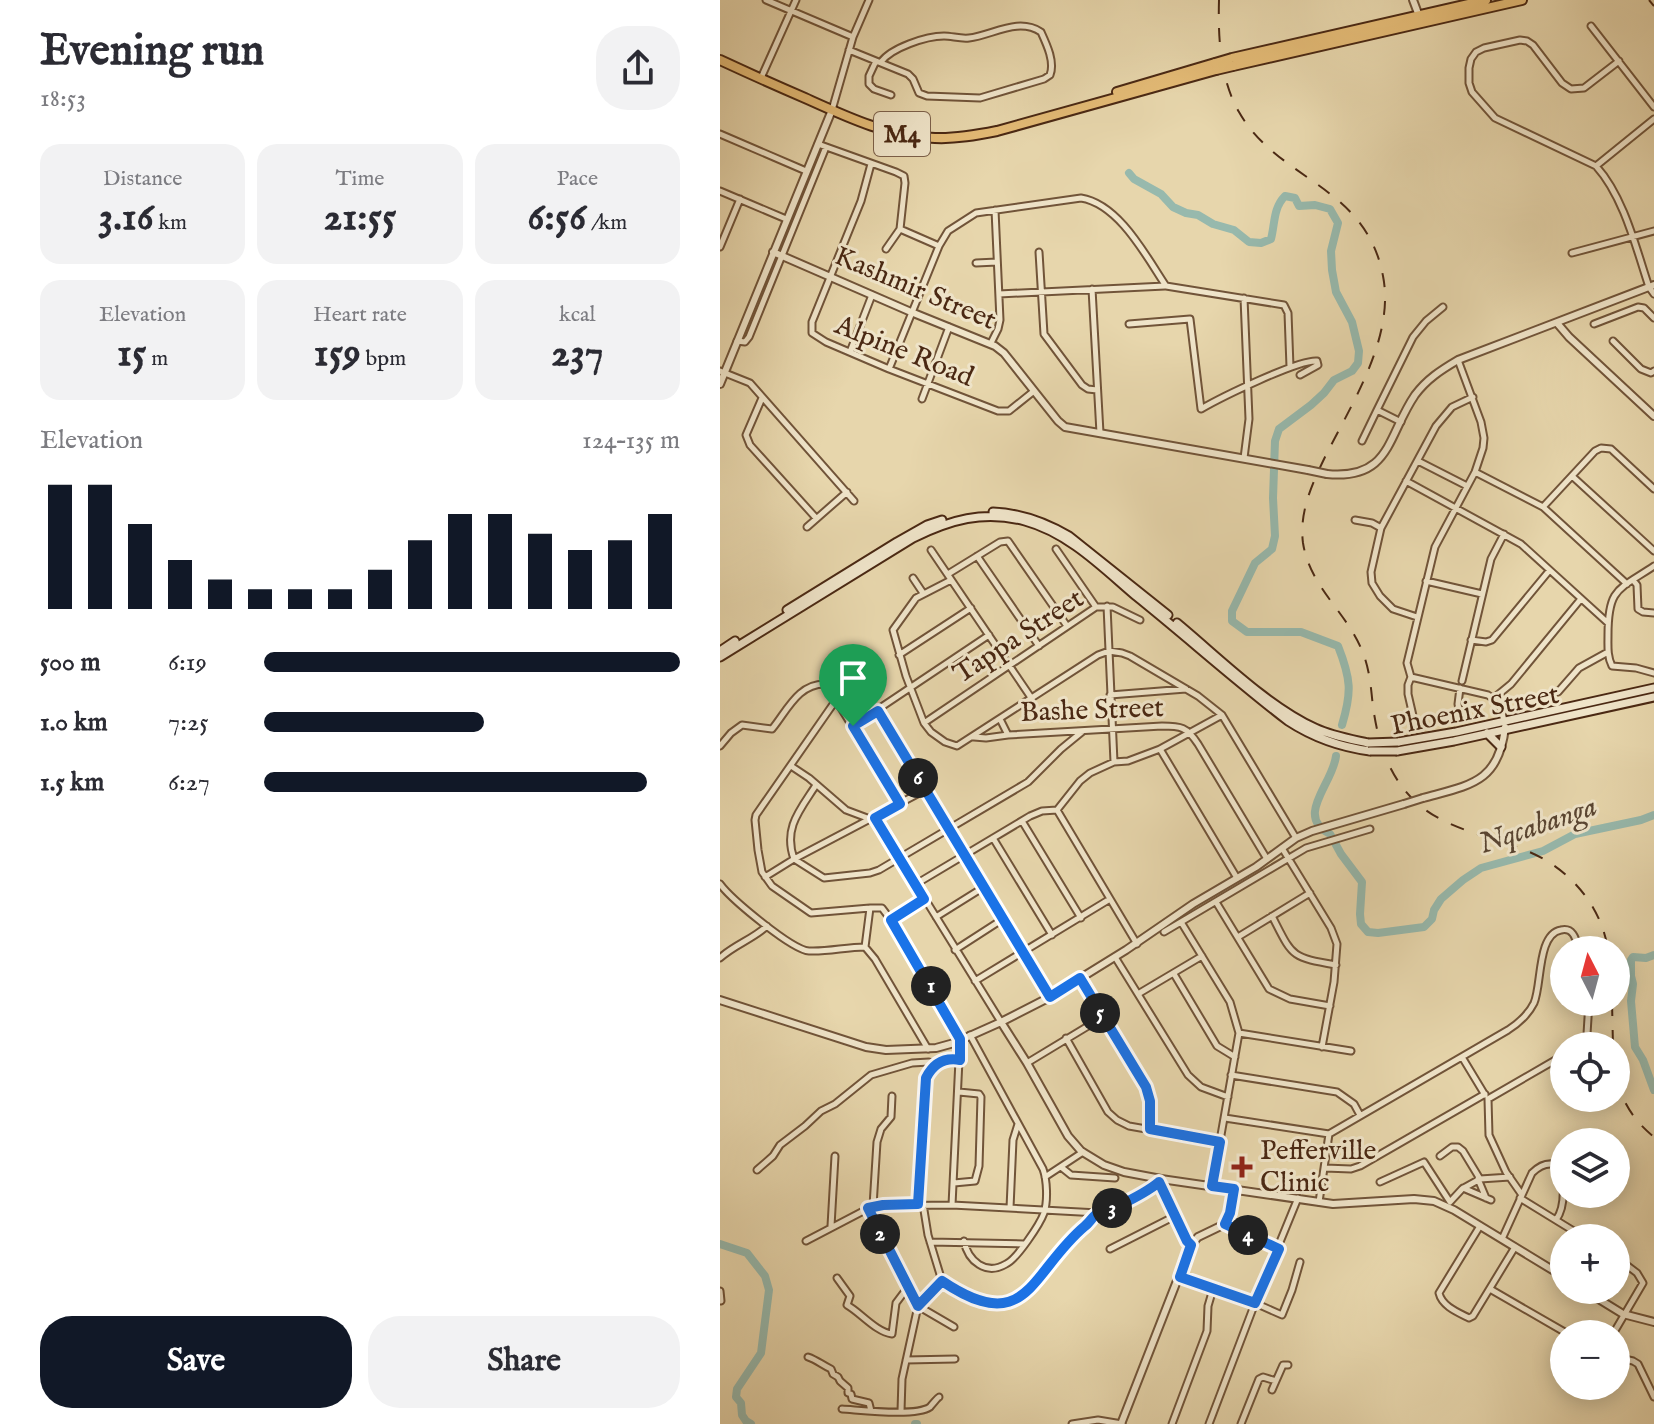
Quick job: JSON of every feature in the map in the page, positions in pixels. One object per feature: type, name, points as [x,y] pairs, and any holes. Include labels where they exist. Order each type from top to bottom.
[{"type":"main road","name":"M4","points":[[1420,19],[1486,0]]},
{"type":"main road","name":"M4","points":[[720,60],[870,126],[897,134],[953,138],[997,131],[1094,102],[1126,89],[1215,66],[1420,19],[1522,0]]},
{"type":"main road","name":"Phoenix Street","points":[[720,654],[927,525],[970,513],[1008,512],[1054,527],[1083,545],[1268,702],[1305,731],[1339,746],[1397,746],[1487,733],[1505,725],[1654,688]]},
{"type":"main road","name":"Phoenix Street","points":[[1397,746],[1456,732],[1654,697]]},
{"type":"main road","points":[[1487,733],[1501,747]]},
{"type":"street","points":[[766,0],[853,37]]},
{"type":"street","points":[[761,78],[796,0]]},
{"type":"street","points":[[720,384],[722,372],[832,110],[853,37],[869,0]]},
{"type":"street","points":[[1413,0],[1420,19]]},
{"type":"street","points":[[849,50],[878,62],[908,74],[919,93],[927,96],[980,98],[1044,79],[1050,75],[1052,63],[1041,32],[1033,28],[1014,26],[968,39],[944,36],[927,39],[888,53],[878,62],[868,79],[869,84],[891,95]]},
{"type":"street","points":[[1591,26],[1654,107]]},
{"type":"street","points":[[1619,61],[1584,88],[1575,90],[1565,86],[1533,45],[1524,40],[1480,50],[1473,55],[1469,83],[1472,92],[1491,115],[1596,166],[1617,200],[1654,294]]},
{"type":"street","points":[[1596,166],[1654,119]]},
{"type":"street","points":[[720,134],[806,171]]},
{"type":"street","points":[[818,144],[899,173],[905,179],[900,229],[886,249]]},
{"type":"street","points":[[737,341],[745,342],[749,337],[826,147]]},
{"type":"street","points":[[830,276],[861,201],[871,164]]},
{"type":"street","points":[[720,191],[786,219]]},
{"type":"street","points":[[889,369],[939,246],[948,231],[970,215],[1081,198],[1091,200],[1122,222],[1166,286]]},
{"type":"street","points":[[720,247],[740,199]]},
{"type":"street","points":[[991,343],[999,325],[995,210]]},
{"type":"street","points":[[900,229],[939,246]]},
{"type":"street","points":[[1572,253],[1654,231]]},
{"type":"street","name":"Kashmir Street","points":[[773,252],[991,343],[1004,353],[1065,427],[1327,474],[1353,474],[1373,465],[1384,453],[1401,422]]},
{"type":"street","points":[[1039,252],[1046,339],[1082,385],[1097,390]]},
{"type":"street","points":[[976,263],[997,262]]},
{"type":"street","name":"Alpine Road","points":[[830,276],[810,330],[816,338],[1001,412],[1012,409],[1034,391]]},
{"type":"street","points":[[999,294],[1166,286],[1280,304],[1286,307],[1288,313],[1290,367]]},
{"type":"street","points":[[1377,410],[1401,422],[1410,403],[1426,382],[1458,360],[1652,286]]},
{"type":"street","points":[[1092,289],[1100,433]]},
{"type":"street","points":[[850,352],[872,295]]},
{"type":"street","points":[[1244,298],[1249,423],[1244,458]]},
{"type":"street","points":[[1362,441],[1413,337],[1443,307]]},
{"type":"street","points":[[1594,324],[1638,307],[1644,308],[1654,318]]},
{"type":"street","points":[[1129,324],[1190,319],[1201,409],[1290,367],[1317,361],[1315,368],[1300,375]]},
{"type":"street","points":[[1557,323],[1654,416]]},
{"type":"street","points":[[922,399],[949,327]]},
{"type":"street","points":[[1613,341],[1644,371],[1654,371]]},
{"type":"street","points":[[1414,720],[1407,663],[1417,617],[1435,547],[1475,472],[1484,438],[1481,420],[1458,360]]},
{"type":"street","points":[[722,372],[750,383],[854,501]]},
{"type":"street","points":[[1417,617],[1393,609],[1372,583],[1371,572],[1381,528],[1445,413],[1473,397]]},
{"type":"street","points":[[762,398],[746,435],[748,441],[816,518]]},
{"type":"street","points":[[1543,507],[1595,451],[1604,447],[1611,449],[1654,489]]},
{"type":"street","points":[[1418,461],[1467,486]]},
{"type":"street","points":[[1475,472],[1543,507],[1627,584]]},
{"type":"street","points":[[1572,476],[1654,551]]},
{"type":"street","points":[[1406,481],[1527,549],[1608,623]]},
{"type":"street","points":[[807,527],[847,492]]},
{"type":"street","points":[[1355,520],[1381,528]]},
{"type":"street","points":[[1462,681],[1491,559],[1504,534]]},
{"type":"street","points":[[1067,626],[1012,546],[1005,541],[923,593],[909,606],[893,630],[924,723],[951,746],[960,745],[973,737],[1093,658],[1109,651],[1130,656],[1205,700],[1222,715],[1296,838]]},
{"type":"street","points":[[1056,549],[1096,607]]},
{"type":"street","points":[[931,550],[1032,699]]},
{"type":"street","points":[[977,556],[1039,646]]},
{"type":"street","points":[[1654,566],[1613,597],[1608,623],[1608,652],[1612,666],[1654,673]]},
{"type":"street","points":[[1471,640],[1492,640],[1549,571]]},
{"type":"street","points":[[913,578],[923,593]]},
{"type":"street","points":[[1633,580],[1637,585],[1638,609],[1654,613]]},
{"type":"street","points":[[1426,581],[1482,594]]},
{"type":"street","points":[[1494,698],[1511,684],[1580,600]]},
{"type":"street","points":[[1107,606],[1114,762]]},
{"type":"street","name":"Tappa Street","points":[[924,723],[1096,607],[1116,608],[1140,620]]},
{"type":"street","points":[[899,655],[971,608]]},
{"type":"street","points":[[853,726],[989,635]]},
{"type":"street","points":[[1558,692],[1579,668],[1608,652]]},
{"type":"street","points":[[720,1000],[866,1047],[886,1050],[944,1046],[1001,1022],[1050,997],[1137,944],[1296,838],[1482,778],[1492,768],[1501,747],[1505,725],[1494,698],[1411,677]]},
{"type":"street","points":[[842,709],[869,693],[871,681]]},
{"type":"street","points":[[720,746],[742,725],[773,728],[793,699],[818,684],[829,685],[900,804]]},
{"type":"street","points":[[1460,688],[1460,715]]},
{"type":"street","points":[[1110,695],[1187,689]]},
{"type":"street","points":[[836,700],[755,818],[760,863],[772,886],[811,913],[882,908],[960,1039],[952,1205]]},
{"type":"street","points":[[878,711],[1050,997]]},
{"type":"street","points":[[916,884],[1022,821],[1042,811],[1057,810],[1085,776],[1096,769],[1160,749],[1222,715]]},
{"type":"street","name":"Bashe Street","points":[[1000,719],[1008,735],[1171,726],[1182,728],[1190,733],[1267,859]]},
{"type":"street","points":[[816,785],[796,816],[791,832],[794,859],[820,877],[870,873],[900,859],[1032,779],[1083,731]]},
{"type":"street","points":[[973,737],[1008,735]]},
{"type":"street","points":[[1160,749],[1237,878]]},
{"type":"street","points":[[791,766],[846,810],[872,818],[1027,1063],[1067,1134],[1091,1159],[1114,1169],[1160,1180],[1341,1205],[1414,1199],[1448,1204],[1550,1268]]},
{"type":"street","points":[[765,877],[925,790]]},
{"type":"street","points":[[1057,810],[1137,944]]},
{"type":"street","points":[[1022,821],[1081,918]]},
{"type":"street","points":[[1164,932],[1306,848],[1370,829]]},
{"type":"street","points":[[993,838],[1052,935]]},
{"type":"street","points":[[1282,848],[1334,933],[1337,944],[1322,1047]]},
{"type":"street","points":[[720,884],[767,926],[804,951],[865,947]]},
{"type":"street","points":[[936,917],[984,887]]},
{"type":"street","points":[[1238,937],[1310,893]]},
{"type":"street","points":[[891,920],[924,899]]},
{"type":"street","points":[[975,981],[1110,899]]},
{"type":"street","points":[[1216,902],[1265,984],[1274,993],[1330,1006]]},
{"type":"street","points":[[870,908],[865,947],[928,1049]]},
{"type":"street","points":[[1272,916],[1293,953],[1304,959],[1336,965]]},
{"type":"street","points":[[955,950],[1003,919]]},
{"type":"street","points":[[1181,922],[1230,1002],[1239,1033],[1212,1186]]},
{"type":"street","points":[[720,958],[767,926]]},
{"type":"street","points":[[1551,936],[1558,930],[1571,931],[1574,936]]},
{"type":"street","points":[[1225,1118],[1329,1134],[1508,1030],[1527,1014],[1537,993],[1544,949],[1550,937]]},
{"type":"street","points":[[1138,994],[1202,956]]},
{"type":"street","points":[[1115,957],[1188,1075],[1201,1087],[1228,1097]]},
{"type":"street","points":[[1174,974],[1214,1042],[1221,1050],[1235,1057]]},
{"type":"street","points":[[1080,978],[1146,1087],[1150,1101],[1150,1129]]},
{"type":"street","points":[[1027,1063],[1103,1017]]},
{"type":"street","points":[[1239,1033],[1351,1051]]},
{"type":"street","points":[[964,1241],[970,1258],[977,1264],[987,1268],[1007,1264],[1014,1259],[1046,1209],[1045,1177],[970,1035]]},
{"type":"street","points":[[1066,1038],[1112,1116],[1129,1126],[1220,1142]]},
{"type":"street","points":[[1462,1057],[1486,1097],[1487,1130],[1521,1197],[1562,1224]]},
{"type":"street","points":[[960,1060],[950,1059],[937,1064],[930,1071],[924,1086],[921,1204],[942,1281],[971,1299],[982,1302],[997,1304],[1017,1298],[1028,1291],[1065,1245],[1099,1213]]},
{"type":"street","points":[[757,1170],[780,1145],[867,1077],[912,1063],[937,1064]]},
{"type":"street","points":[[1325,1168],[1360,1166],[1550,1063]]},
{"type":"street","points":[[1231,1075],[1337,1092],[1354,1104],[1360,1115]]},
{"type":"street","points":[[954,1183],[972,1182],[977,1178],[982,1103],[979,1094],[958,1092]]},
{"type":"street","points":[[892,1096],[891,1117],[881,1129],[877,1142],[870,1207],[918,1306],[954,1327]]},
{"type":"street","points":[[1010,1208],[1013,1140],[1018,1124]]},
{"type":"street","points":[[1319,1202],[1329,1134]]},
{"type":"street","points":[[1440,1156],[1452,1147],[1460,1148],[1489,1200],[1463,1188]]},
{"type":"street","points":[[1045,1177],[1083,1152]]},
{"type":"street","points":[[830,1227],[835,1156]]},
{"type":"street","points":[[1380,1182],[1424,1162],[1448,1204]]},
{"type":"street","points":[[1502,1239],[1529,1178],[1536,1169],[1547,1164],[1557,1165],[1560,1170],[1563,1198],[1561,1213],[1556,1220]]},
{"type":"street","points":[[1061,1167],[1071,1175],[1115,1178]]},
{"type":"street","points":[[1448,1204],[1463,1188],[1479,1179],[1510,1177]]},
{"type":"street","points":[[806,1241],[870,1207],[921,1204],[1099,1213],[1141,1194],[1160,1180]]},
{"type":"street","points":[[1160,1180],[1191,1245]]},
{"type":"street","points":[[1072,1424],[1091,1420],[1121,1424],[1191,1245],[1198,1237],[1225,1224],[1234,1189]]},
{"type":"street","points":[[1209,1424],[1298,1198]]},
{"type":"street","points":[[1110,1249],[1175,1216]]},
{"type":"street","points":[[1225,1224],[1279,1249]]},
{"type":"street","points":[[1480,1226],[1439,1293],[1445,1304],[1469,1318],[1473,1316],[1515,1247]]},
{"type":"street","points":[[930,1242],[1024,1244]]},
{"type":"street","points":[[1180,1277],[1255,1303],[1278,1315],[1283,1314],[1300,1262]]},
{"type":"street","points":[[1620,1320],[1643,1286],[1637,1273],[1630,1268]]},
{"type":"street","points":[[837,1278],[850,1296],[847,1305],[887,1334],[892,1334],[896,1303],[908,1287]]},
{"type":"street","points":[[901,1411],[902,1379],[918,1306],[942,1281]]},
{"type":"street","points":[[1172,1424],[1207,1331],[1208,1306],[1213,1288]]},
{"type":"street","points":[[1490,1289],[1550,1324]]},
{"type":"street","points":[[720,1291],[721,1301]]},
{"type":"street","points":[[1607,1304],[1623,1314],[1654,1322]]},
{"type":"street","points":[[808,1357],[831,1369],[848,1388],[852,1399],[869,1403],[871,1411]]},
{"type":"street","points":[[906,1360],[955,1359]]},
{"type":"street","points":[[1630,1360],[1636,1362],[1654,1397]]},
{"type":"street","points":[[1272,1390],[1283,1365],[1288,1365]]},
{"type":"street","points":[[1243,1424],[1259,1379],[1263,1377],[1276,1381]]},
{"type":"street","points":[[842,1409],[927,1409],[939,1397]]},
{"type":"waterway","name":"Nqcabanga","points":[[1129,173],[1161,194],[1173,207],[1234,230],[1249,242],[1261,243],[1271,239],[1276,211],[1285,196],[1295,198],[1299,206],[1315,205],[1330,209],[1338,223],[1331,251],[1332,270],[1336,292],[1352,322],[1359,351],[1358,363],[1279,429],[1275,441],[1275,536],[1272,549],[1255,563],[1232,611],[1232,621],[1247,632],[1301,632],[1338,646],[1349,686],[1342,725]]},
{"type":"waterway","name":"Nqcabanga","points":[[1336,756],[1318,799],[1315,818],[1320,827],[1330,834],[1362,882],[1361,924],[1368,932],[1424,927],[1432,919],[1441,899],[1481,868],[1543,851],[1575,834],[1654,815]]},
{"type":"waterway","name":"Nqcabanga","points":[[1654,955],[1633,957],[1631,960],[1635,1047],[1654,1090]]},
{"type":"waterway","points":[[720,1244],[747,1253],[765,1276],[769,1290],[761,1353],[737,1389],[736,1397],[741,1403],[742,1415],[751,1424]]},
{"type":"railway","points":[[1219,0],[1222,58],[1228,86],[1239,112],[1256,135],[1276,154],[1340,202],[1359,222],[1374,246],[1383,276],[1385,299],[1377,346],[1369,369],[1311,488],[1302,532],[1313,574],[1363,653],[1369,673],[1376,727],[1385,755],[1398,781],[1410,796],[1438,818],[1538,856],[1567,876],[1589,902],[1605,936]]},
{"type":"railway","points":[[1649,0],[1654,6]]},
{"type":"railway","points":[[1612,1016],[1613,1032]]},
{"type":"railway","points":[[1630,1110],[1654,1137]]},
{"type":"place","name":"Pefferville Clinic","points":[[1242,1167]]},
{"type":"route","points":[[878,711],[1050,997],[1080,978],[1146,1087],[1151,1108],[1150,1129],[1220,1142],[1212,1186],[1234,1189],[1225,1224],[1279,1249],[1255,1303],[1180,1277],[1191,1245],[1159,1182],[1099,1213],[1065,1245],[1028,1291],[1017,1298],[997,1304],[982,1302],[971,1299],[942,1281],[918,1306],[868,1208],[918,1204],[926,1078],[935,1065],[950,1059],[960,1060],[960,1039],[891,920],[924,899],[875,818],[900,804],[853,726],[878,711]]}]
